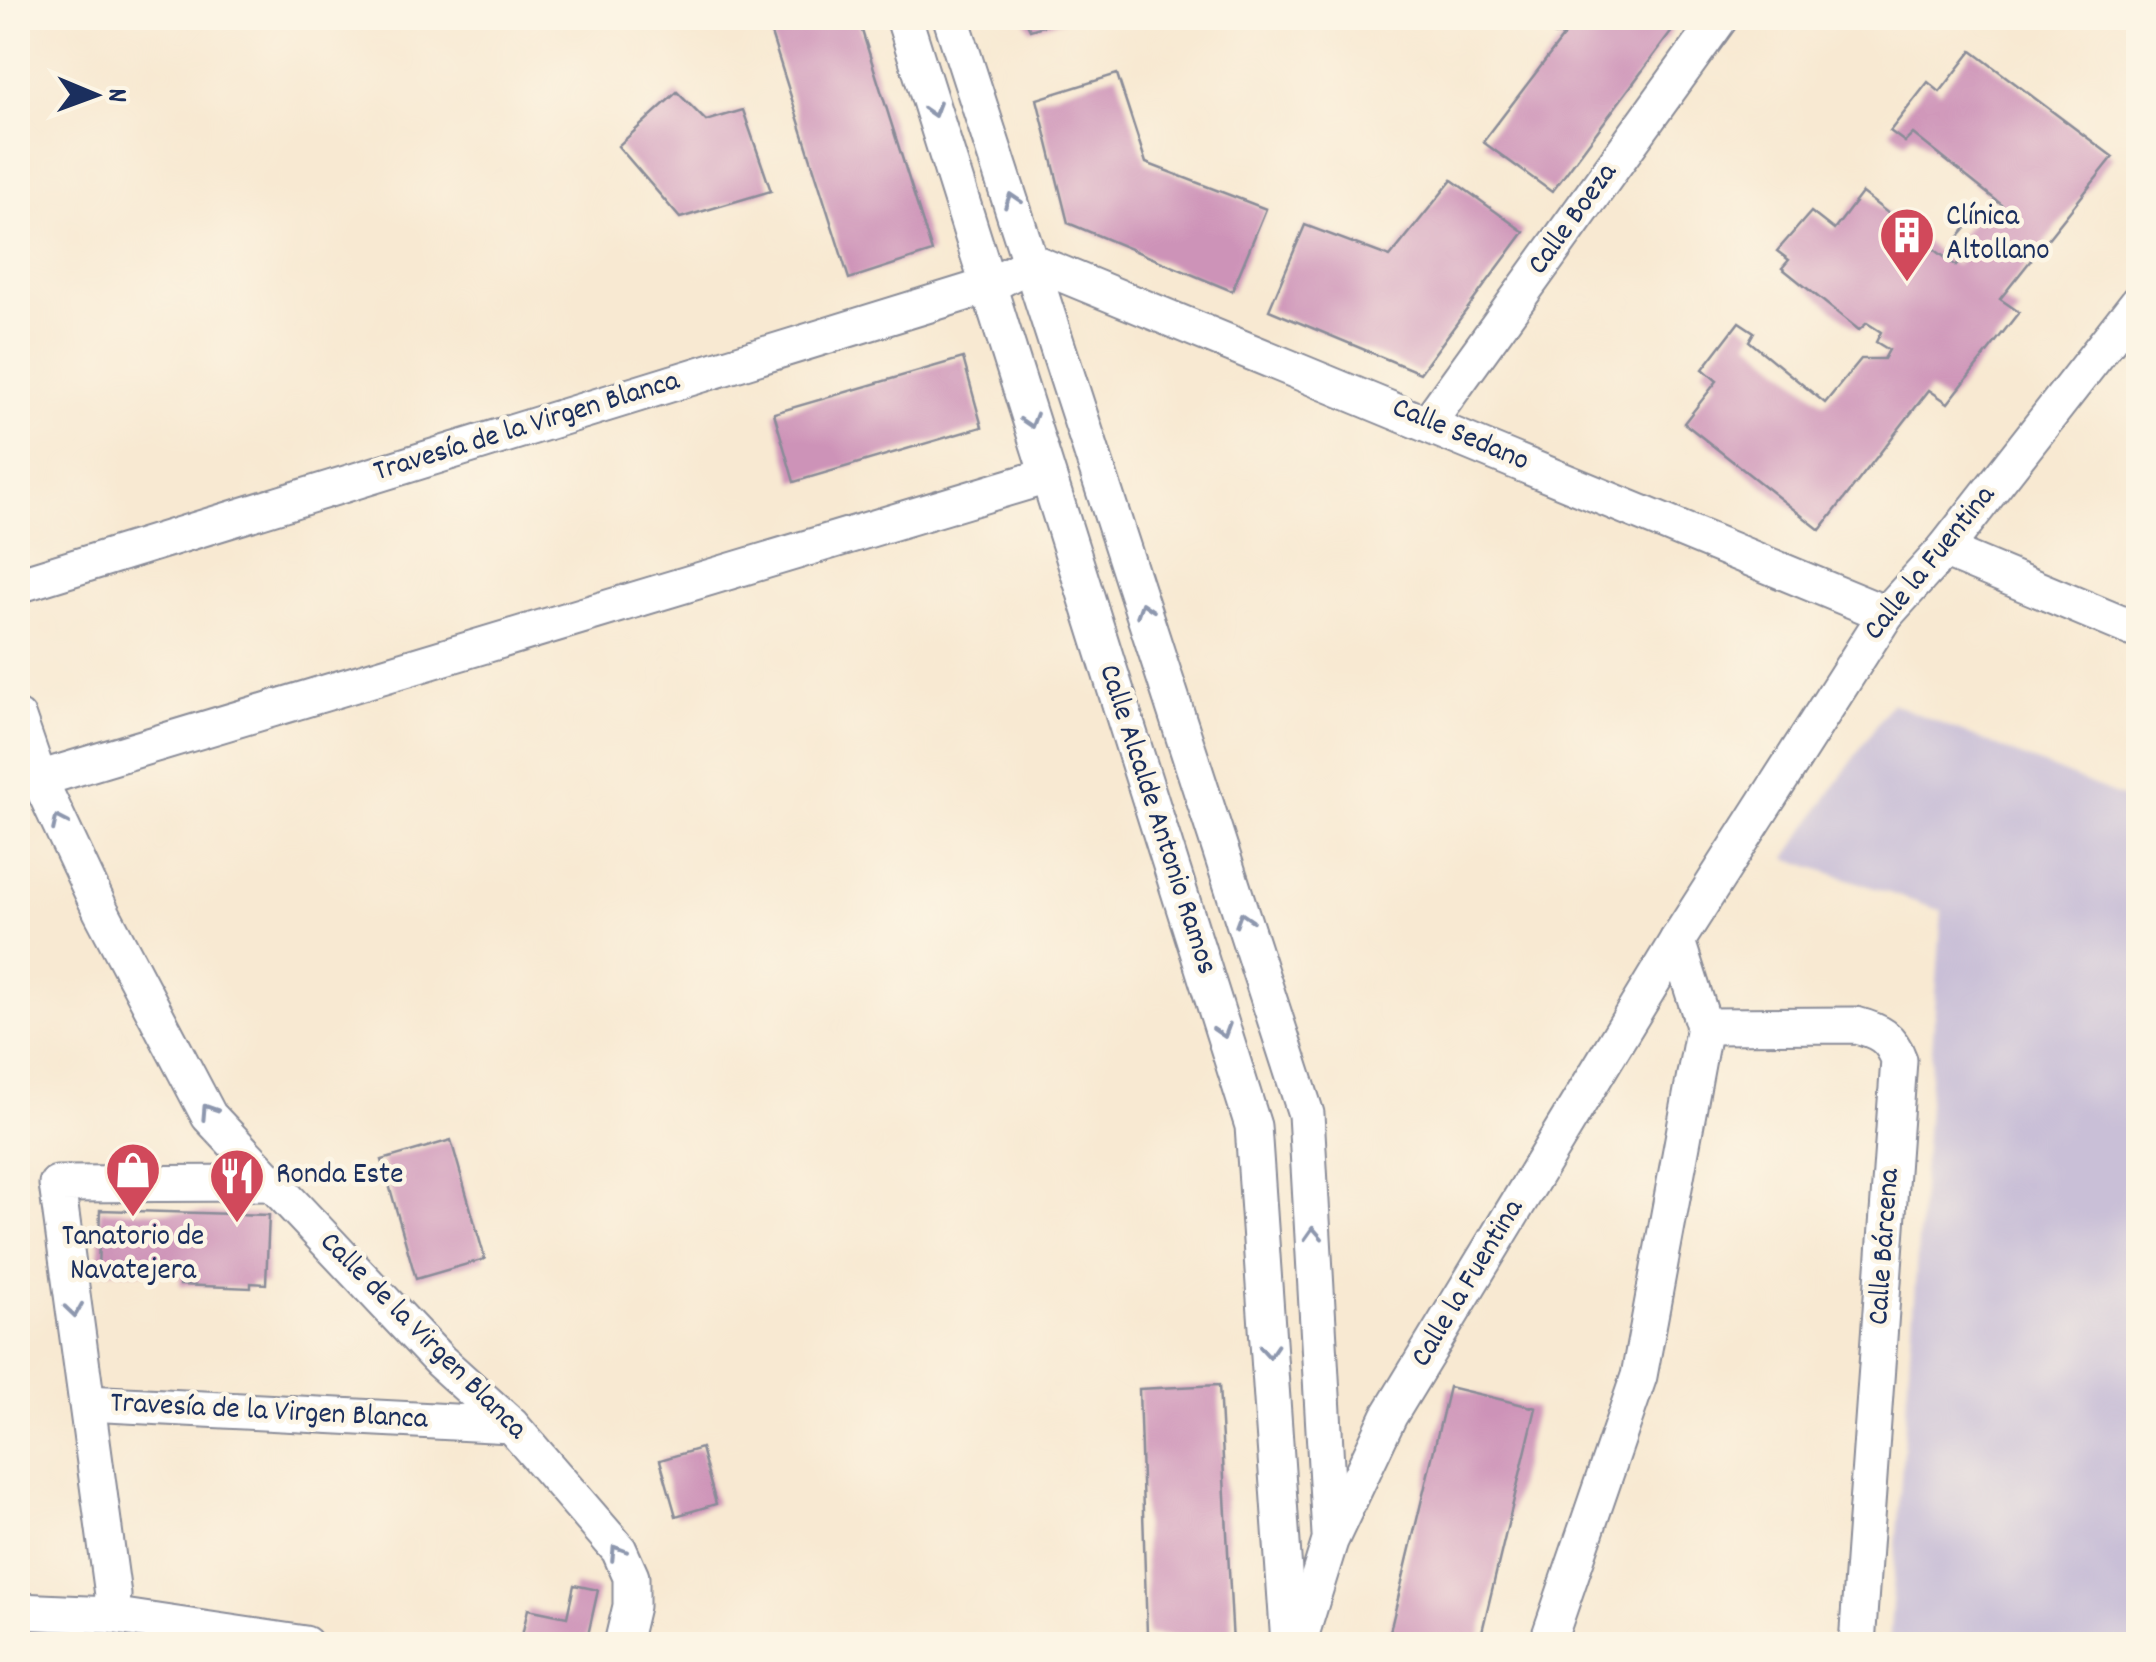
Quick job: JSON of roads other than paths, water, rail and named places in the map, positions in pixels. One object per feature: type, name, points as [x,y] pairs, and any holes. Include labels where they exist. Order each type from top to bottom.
[{"type":"street","name":"Calle Alcalde Antonio Ramos","points":[[904,18],[1253,1126],[1289,1644]]},
{"type":"street","name":"Calle Alcalde Antonio Ramos","points":[[951,18],[1306,1114],[1330,1541]]},
{"type":"street","name":"Calle Boeza","points":[[1428,423],[1720,18]]},
{"type":"street","name":"Travesía de la Virgen Blanca","points":[[18,584],[988,286],[1032,262]]},
{"type":"street","name":"Calle Sedano","points":[[1032,262],[1886,614]]},
{"type":"street","name":"Calle la Fuentina","points":[[1298,1644],[1330,1541],[1389,1416],[1677,941],[1886,614],[1944,550],[2138,302]]},
{"type":"street","points":[[39,779],[1047,476]]},
{"type":"street","points":[[1944,550],[2138,632]]},
{"type":"street","name":"Calle de la Virgen Blanca","points":[[18,718],[39,779],[102,912],[209,1116],[440,1361],[512,1426],[619,1550],[631,1577],[631,1606],[622,1644]]},
{"type":"street","points":[[1547,1644],[1638,1376],[1704,1026],[1677,941]]},
{"type":"street","name":"Calle Bárcena","points":[[1704,1026],[1856,1026],[1880,1032],[1894,1045],[1899,1060],[1857,1644]]},
{"type":"street","name":"Travesía de la Virgen Blanca","points":[[110,1615],[112,1595],[58,1184],[273,1183]]},
{"type":"street","name":"Travesía de la Virgen Blanca","points":[[87,1403],[512,1426]]},
{"type":"street","points":[[18,1611],[110,1615],[213,1637],[305,1644]]},
{"type":"place","name":"Clínica Altollano","points":[[1907,284]]},
{"type":"place","name":"Tanatorio de Navatejera","points":[[133,1219]]},
{"type":"place","name":"Ronda Este","points":[[237,1225]]}]
